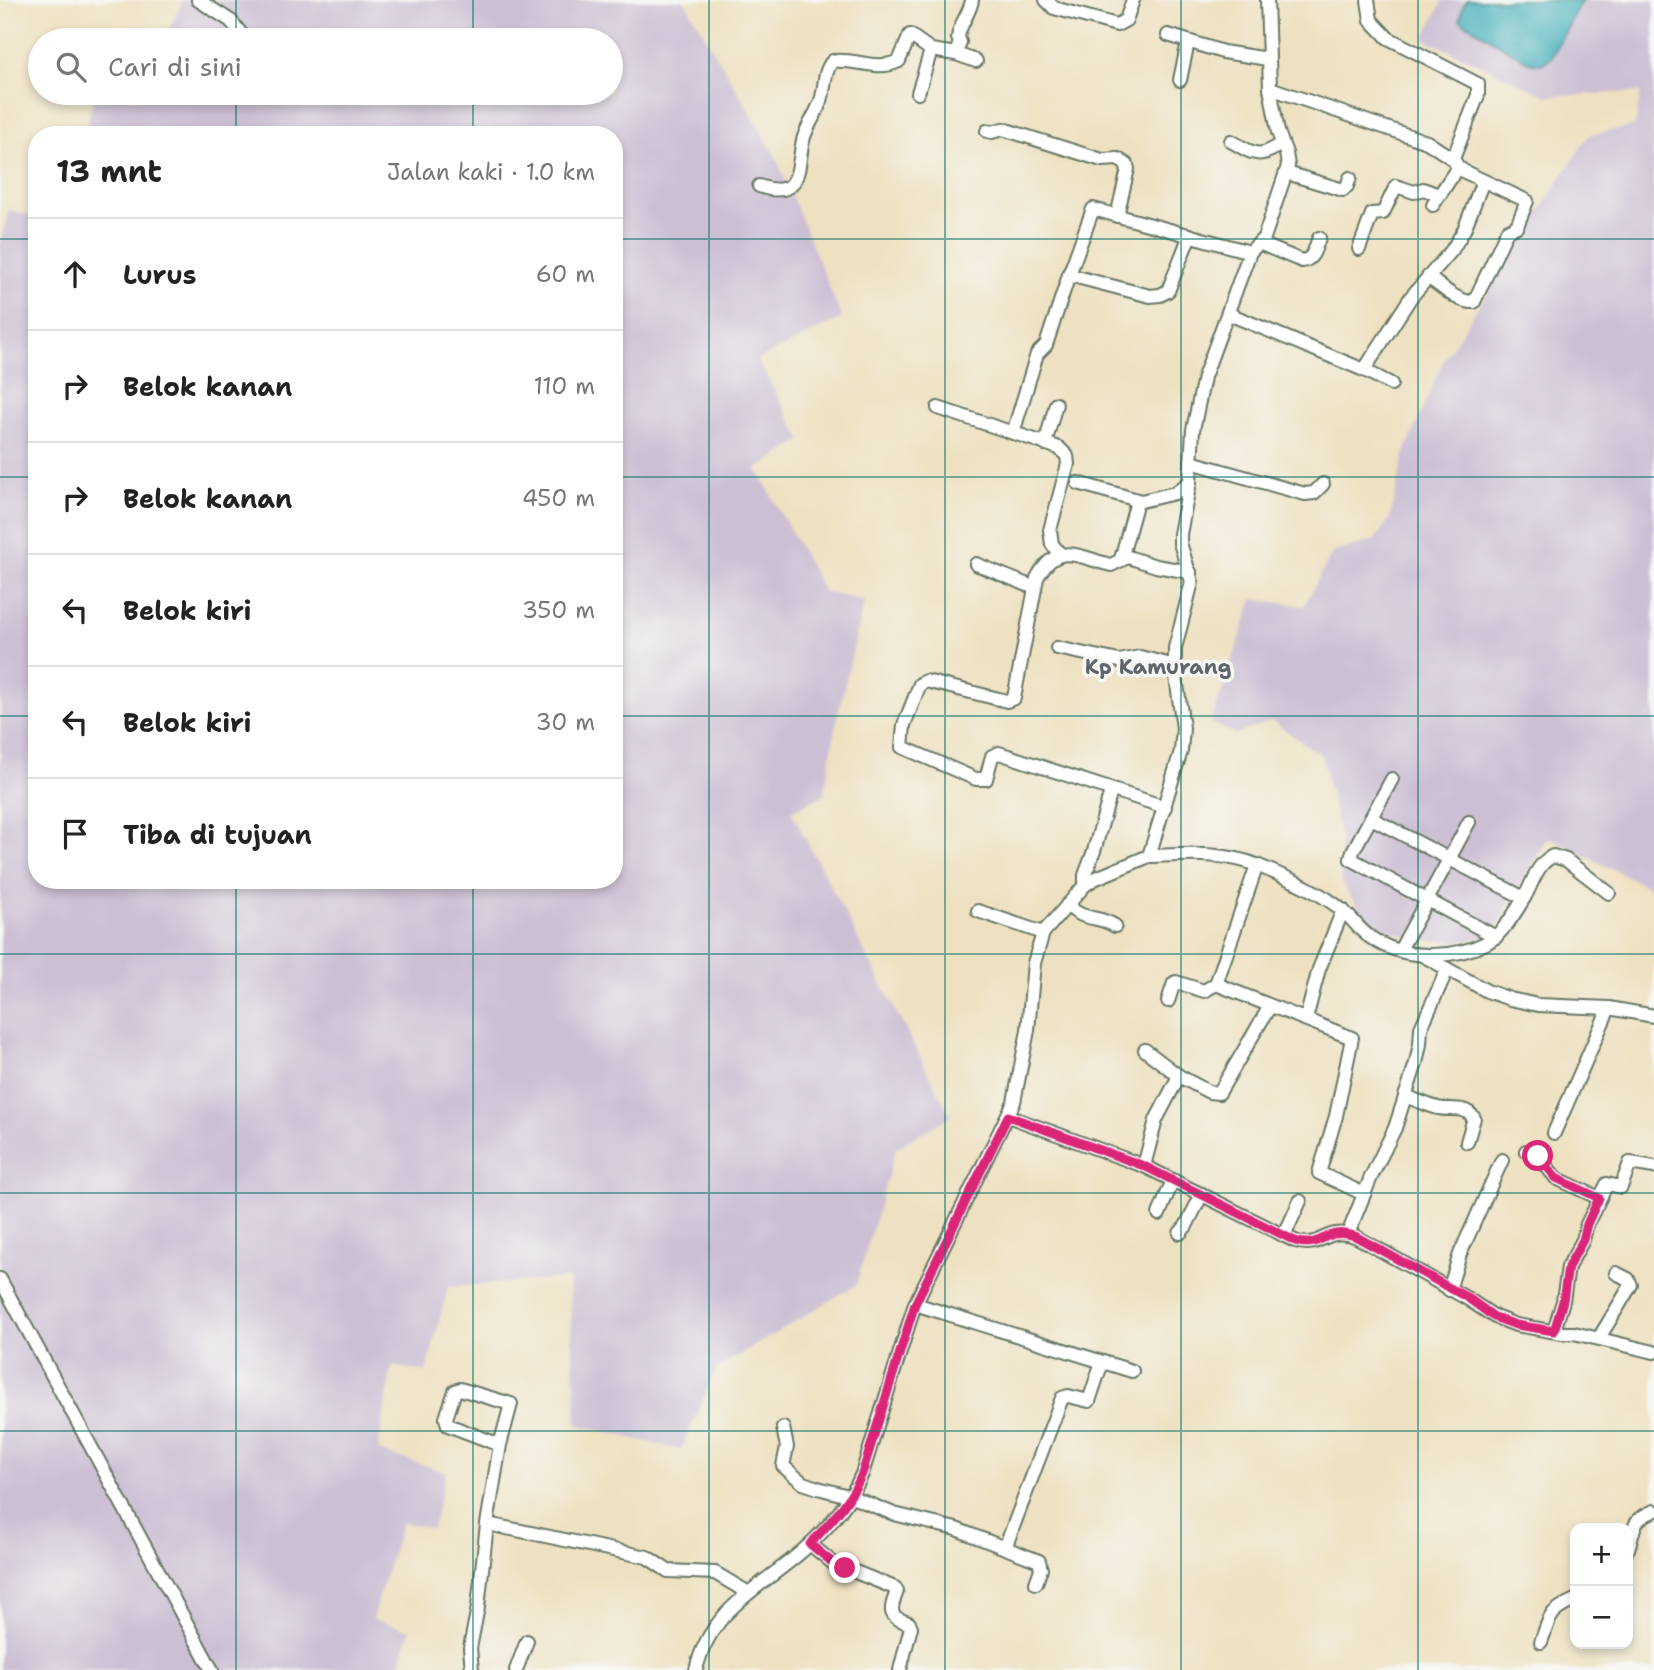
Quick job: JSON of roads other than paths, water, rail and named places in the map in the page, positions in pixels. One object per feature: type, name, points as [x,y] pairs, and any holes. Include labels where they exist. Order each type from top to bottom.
[{"type":"street","points":[[198,0],[238,28]]},
{"type":"street","points":[[956,54],[960,42],[958,31],[971,10],[972,0]]},
{"type":"street","points":[[1046,0],[1054,8],[1117,25],[1126,20],[1133,0]]},
{"type":"street","points":[[1149,856],[1183,738],[1175,648],[1192,582],[1180,543],[1180,534],[1190,482],[1198,401],[1204,377],[1287,173],[1286,153],[1270,88],[1267,0]]},
{"type":"street","points":[[1359,249],[1372,214],[1383,213],[1396,186],[1414,192],[1423,189],[1436,200],[1456,163],[1478,95],[1478,84],[1388,38],[1371,20],[1368,0]]},
{"type":"street","points":[[759,186],[784,188],[794,181],[800,172],[803,139],[812,114],[820,106],[829,64],[840,60],[879,66],[891,64],[899,61],[910,35],[930,50],[956,54],[976,61]]},
{"type":"street","points":[[1168,35],[1223,51],[1268,59]]},
{"type":"street","points":[[1180,80],[1188,42]]},
{"type":"street","points":[[918,93],[930,50]]},
{"type":"street","points":[[1270,88],[1427,142],[1483,181],[1527,201],[1517,226],[1507,231],[1474,302],[1466,302],[1428,277]]},
{"type":"street","points":[[987,131],[1003,129],[1102,160],[1118,159],[1127,165],[1128,169],[1117,216]]},
{"type":"street","points":[[1231,141],[1256,154],[1266,154],[1283,143]]},
{"type":"street","points":[[1287,173],[1343,190],[1350,178]]},
{"type":"street","points":[[1364,370],[1399,314],[1452,250],[1464,230],[1483,181]]},
{"type":"street","points":[[1013,433],[1034,362],[1037,354],[1046,345],[1093,209],[1302,261],[1311,259],[1319,238]]},
{"type":"street","points":[[1069,275],[1150,296],[1160,295],[1168,291],[1190,235]]},
{"type":"street","points":[[1229,314],[1364,370],[1391,384]]},
{"type":"street","points":[[1045,443],[1056,404]]},
{"type":"street","points":[[938,408],[1061,450],[1068,460],[1050,530],[1052,544],[1060,554]]},
{"type":"street","points":[[1191,462],[1305,494],[1314,492],[1323,484]]},
{"type":"street","points":[[1078,483],[1137,501],[1148,501],[1175,493],[1190,482]]},
{"type":"street","points":[[1121,559],[1137,501]]},
{"type":"street","points":[[1165,807],[999,754],[992,756],[986,779],[976,779],[902,747],[904,725],[920,684],[926,681],[1007,701],[1014,698],[1035,588],[1043,568],[1060,554],[1076,553],[1111,565],[1128,557],[1189,572]]},
{"type":"street","points":[[976,564],[1035,588]]},
{"type":"street","points":[[1058,648],[1119,661],[1140,657],[1175,666]]},
{"type":"street","points":[[1392,779],[1351,859],[1496,937]]},
{"type":"street","points":[[1085,885],[1085,875],[1111,791]]},
{"type":"street","points":[[1371,818],[1524,898]]},
{"type":"street","points":[[1400,950],[1469,822]]},
{"type":"street","points":[[696,1670],[711,1632],[747,1592],[810,1544],[839,1515],[852,1497],[862,1474],[915,1304],[1008,1116],[1021,1069],[1028,1030],[1034,963],[1043,933],[1085,885],[1103,874],[1149,856],[1217,856],[1257,865],[1318,894],[1343,910],[1366,935],[1387,947],[1424,956],[1487,991],[1538,1005],[1609,1009],[1654,1016]]},
{"type":"street","points":[[1424,956],[1462,950],[1496,937],[1524,898],[1539,869],[1553,856],[1566,860],[1609,893]]},
{"type":"street","points":[[1168,1001],[1174,983],[1204,991],[1216,984],[1257,865]]},
{"type":"street","points":[[1067,905],[1076,914],[1087,919],[1101,919],[1115,926]]},
{"type":"street","points":[[1306,1020],[1319,969],[1343,910]]},
{"type":"street","points":[[978,911],[1043,933]]},
{"type":"street","points":[[1348,1234],[1395,1128],[1420,1044],[1421,1028],[1447,970]]},
{"type":"street","points":[[1216,984],[1352,1038],[1320,1172],[1364,1194]]},
{"type":"street","points":[[1144,1050],[1179,1076],[1209,1092],[1219,1093],[1270,1006]]},
{"type":"street","points":[[1553,1133],[1609,1009]]},
{"type":"street","points":[[1144,1166],[1156,1120],[1179,1076]]},
{"type":"street","points":[[1405,1096],[1440,1108],[1462,1109],[1473,1114],[1474,1121],[1467,1142]]},
{"type":"street","points":[[1008,1116],[1144,1166],[1302,1243],[1316,1243],[1331,1234],[1348,1234],[1516,1325],[1574,1332],[1654,1352]]},
{"type":"street","points":[[1526,1151],[1538,1156],[1556,1178],[1599,1198]]},
{"type":"street","points":[[1449,1290],[1460,1254],[1502,1160]]},
{"type":"street","points":[[1554,1331],[1563,1301],[1568,1267],[1607,1184],[1622,1187],[1630,1163],[1654,1167]]},
{"type":"street","points":[[1159,1214],[1173,1180]]},
{"type":"street","points":[[1180,1233],[1202,1194]]},
{"type":"street","points":[[1284,1236],[1300,1201]]},
{"type":"street","points":[[1600,1338],[1631,1285],[1628,1279],[1616,1273]]},
{"type":"street","points":[[0,1279],[212,1670]]},
{"type":"street","points":[[915,1304],[1132,1371]]},
{"type":"street","points":[[1005,1548],[1062,1398],[1068,1396],[1089,1401],[1102,1363]]},
{"type":"street","points":[[472,1670],[470,1648],[482,1583],[487,1524],[500,1445],[511,1404],[460,1389],[455,1391],[446,1418],[448,1425],[500,1445]]},
{"type":"street","points":[[783,1428],[787,1447],[782,1460],[783,1466],[803,1483],[852,1497],[894,1514],[956,1529],[1039,1561],[1041,1569],[1036,1583]]},
{"type":"street","points":[[1633,1532],[1640,1517],[1654,1511]]},
{"type":"street","points":[[487,1524],[648,1557],[663,1570],[673,1573],[709,1571],[747,1592]]},
{"type":"street","points":[[810,1544],[833,1563],[895,1588],[897,1591],[892,1614],[897,1620],[909,1623],[911,1627],[900,1670]]},
{"type":"street","points":[[1541,1642],[1552,1612],[1570,1602]]},
{"type":"street","points":[[516,1670],[527,1640]]},
{"type":"water","points":[[1467,0],[1582,0],[1551,58],[1541,64],[1528,62],[1460,20]]},
{"type":"district","name":"Kp Kamurang","points":[[1158,667]]}]
